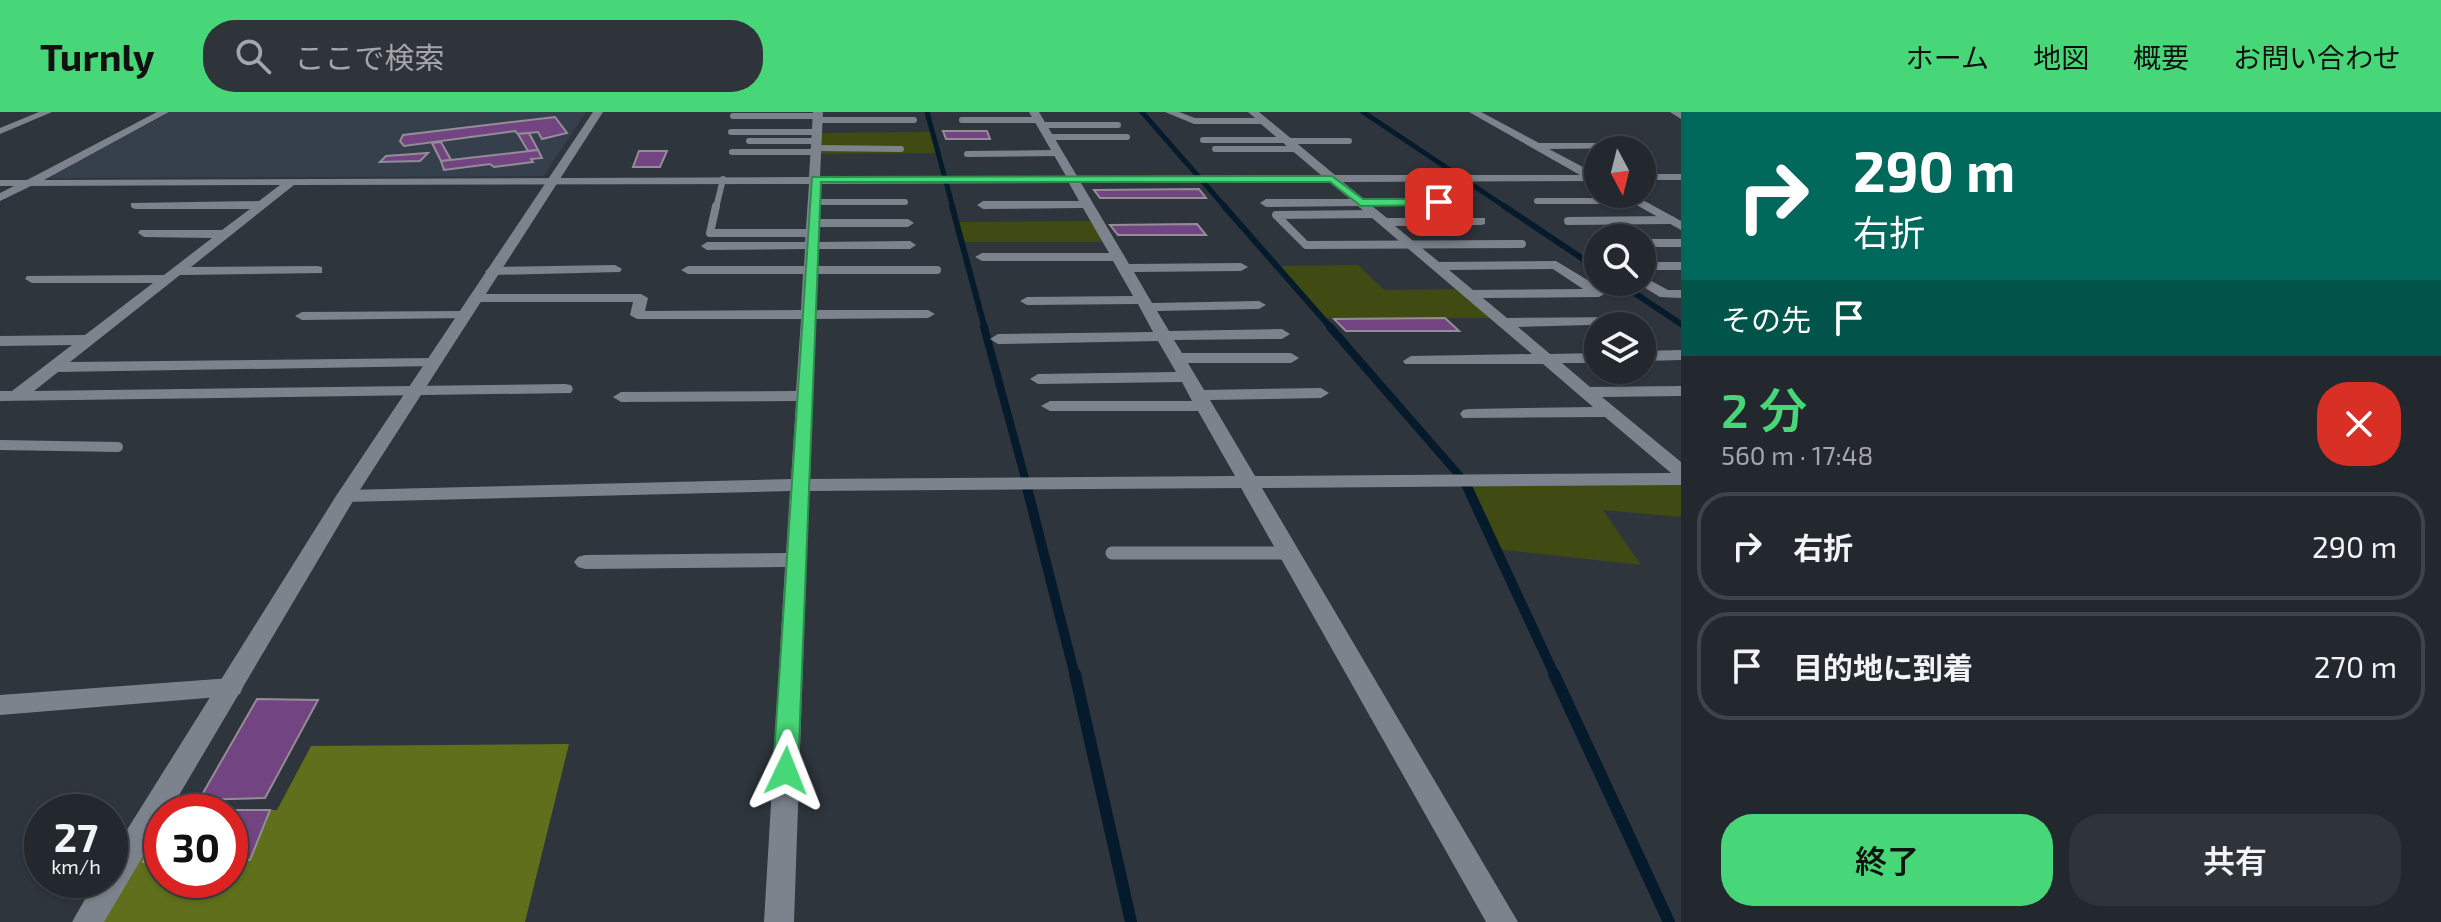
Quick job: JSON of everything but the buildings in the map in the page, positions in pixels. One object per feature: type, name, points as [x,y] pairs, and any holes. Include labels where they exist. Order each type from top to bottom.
[{"type":"street","points":[[0,131],[47,112]]},
{"type":"street","points":[[0,198],[164,112]]},
{"type":"street","points":[[87,922],[346,496],[598,112]]},
{"type":"street","points":[[1170,112],[1194,121],[1264,121]]},
{"type":"street","points":[[1253,112],[1681,472]]},
{"type":"street","points":[[1474,112],[1584,172]]},
{"type":"street","points":[[1675,112],[1681,116]]},
{"type":"street","points":[[779,922],[798,485],[818,129]]},
{"type":"street","points":[[1046,132],[1124,262],[1503,922]]},
{"type":"street","points":[[1536,146],[1584,146]]},
{"type":"street","points":[[1656,177],[1681,177]]},
{"type":"street","points":[[0,183],[1584,178]]},
{"type":"street","points":[[0,409],[8,396],[54,367],[293,181]]},
{"type":"street","points":[[1266,203],[1465,202]]},
{"type":"street","points":[[983,205],[1090,204]]},
{"type":"street","points":[[135,205],[263,205]]},
{"type":"street","points":[[1649,208],[1676,223]]},
{"type":"street","points":[[1379,218],[1481,221]]},
{"type":"street","points":[[707,246],[908,223]]},
{"type":"street","points":[[144,233],[226,234]]},
{"type":"street","points":[[813,234],[910,245]]},
{"type":"street","points":[[982,257],[1241,267]]},
{"type":"street","points":[[1435,266],[1556,265],[1599,293],[1469,294]]},
{"type":"street","points":[[1656,266],[1681,266]]},
{"type":"street","points":[[492,271],[615,269]]},
{"type":"street","points":[[32,279],[317,270]]},
{"type":"street","points":[[688,270],[811,270]]},
{"type":"street","points":[[1656,289],[1665,294],[1681,294]]},
{"type":"street","points":[[475,298],[641,298],[637,315],[928,314]]},
{"type":"street","points":[[1027,301],[1259,305]]},
{"type":"street","points":[[302,316],[463,315]]},
{"type":"street","points":[[1504,323],[1584,321]]},
{"type":"street","points":[[998,339],[1282,334]]},
{"type":"street","points":[[0,341],[88,340]]},
{"type":"street","points":[[1656,356],[1681,355]]},
{"type":"street","points":[[1179,358],[1291,358]]},
{"type":"street","points":[[1411,361],[1584,359]]},
{"type":"street","points":[[54,367],[431,363]]},
{"type":"street","points":[[1038,379],[1199,393],[1321,393]]},
{"type":"street","points":[[8,396],[565,389]]},
{"type":"street","points":[[1585,392],[1681,391]]},
{"type":"street","points":[[1050,406],[1199,393]]},
{"type":"street","points":[[621,397],[803,396]]},
{"type":"street","points":[[1469,414],[1609,412]]},
{"type":"street","points":[[346,496],[798,485],[1681,479]]},
{"type":"street","points":[[585,562],[795,560]]},
{"type":"street","points":[[0,705],[231,687]]},
{"type":"lane","points":[[732,152],[885,112]]},
{"type":"lane","points":[[733,116],[818,129],[901,149]]},
{"type":"lane","points":[[731,132],[818,129],[914,120]]},
{"type":"lane","points":[[962,120],[1126,141]]},
{"type":"lane","points":[[741,125],[818,129]]},
{"type":"lane","points":[[967,154],[1046,132],[1118,125]]},
{"type":"lane","points":[[749,141],[818,129]]},
{"type":"lane","points":[[1203,140],[1349,141]]},
{"type":"lane","points":[[1215,149],[1297,149]]},
{"type":"lane","points":[[723,179],[710,233],[813,234]]},
{"type":"lane","points":[[1537,201],[1584,199]]},
{"type":"lane","points":[[815,202],[905,202]]},
{"type":"lane","points":[[1379,218],[1276,215],[1306,245],[1522,244]]},
{"type":"lane","points":[[1568,221],[1676,223]]},
{"type":"lane","points":[[1656,243],[1681,243]]},
{"type":"lane","points":[[811,270],[937,270]]},
{"type":"lane","points":[[0,445],[118,447]]},
{"type":"lane","points":[[1112,553],[1291,553]]},
{"type":"shaded area","points":[[171,112],[586,112],[543,176],[48,178]]},
{"type":"green space","points":[[932,132],[938,153],[817,154],[818,133]]},
{"type":"green space","points":[[1100,221],[1112,242],[962,242],[956,222]]},
{"type":"green space","points":[[1358,265],[1384,290],[1463,289],[1498,318],[1322,318],[1276,266]]},
{"type":"green space","points":[[1681,479],[1681,517],[1603,510],[1641,565],[1496,549],[1464,480]]},
{"type":"green space","points":[[569,744],[525,922],[87,922],[102,898],[128,898],[128,854],[144,828],[144,898],[248,898],[248,810],[277,810],[311,746]]},
{"type":"waterway","points":[[927,112],[953,208]]},
{"type":"waterway","points":[[1142,112],[1226,208]]},
{"type":"waterway","points":[[1363,112],[1504,206]]},
{"type":"waterway","points":[[952,206],[985,329]]},
{"type":"waterway","points":[[1224,206],[1332,329]]},
{"type":"waterway","points":[[1504,206],[1584,260]]},
{"type":"waterway","points":[[1639,296],[1681,324]]},
{"type":"waterway","points":[[984,327],[1026,482]]},
{"type":"waterway","points":[[1330,327],[1465,482]]},
{"type":"waterway","points":[[1025,480],[1075,676]]},
{"type":"waterway","points":[[1465,482],[1555,676]]},
{"type":"waterway","points":[[1075,674],[1131,922]]},
{"type":"waterway","points":[[1554,674],[1669,922]]},
{"type":"route","points":[[786,771],[798,485],[816,179],[1332,179],[1361,203],[1439,202]]}]
